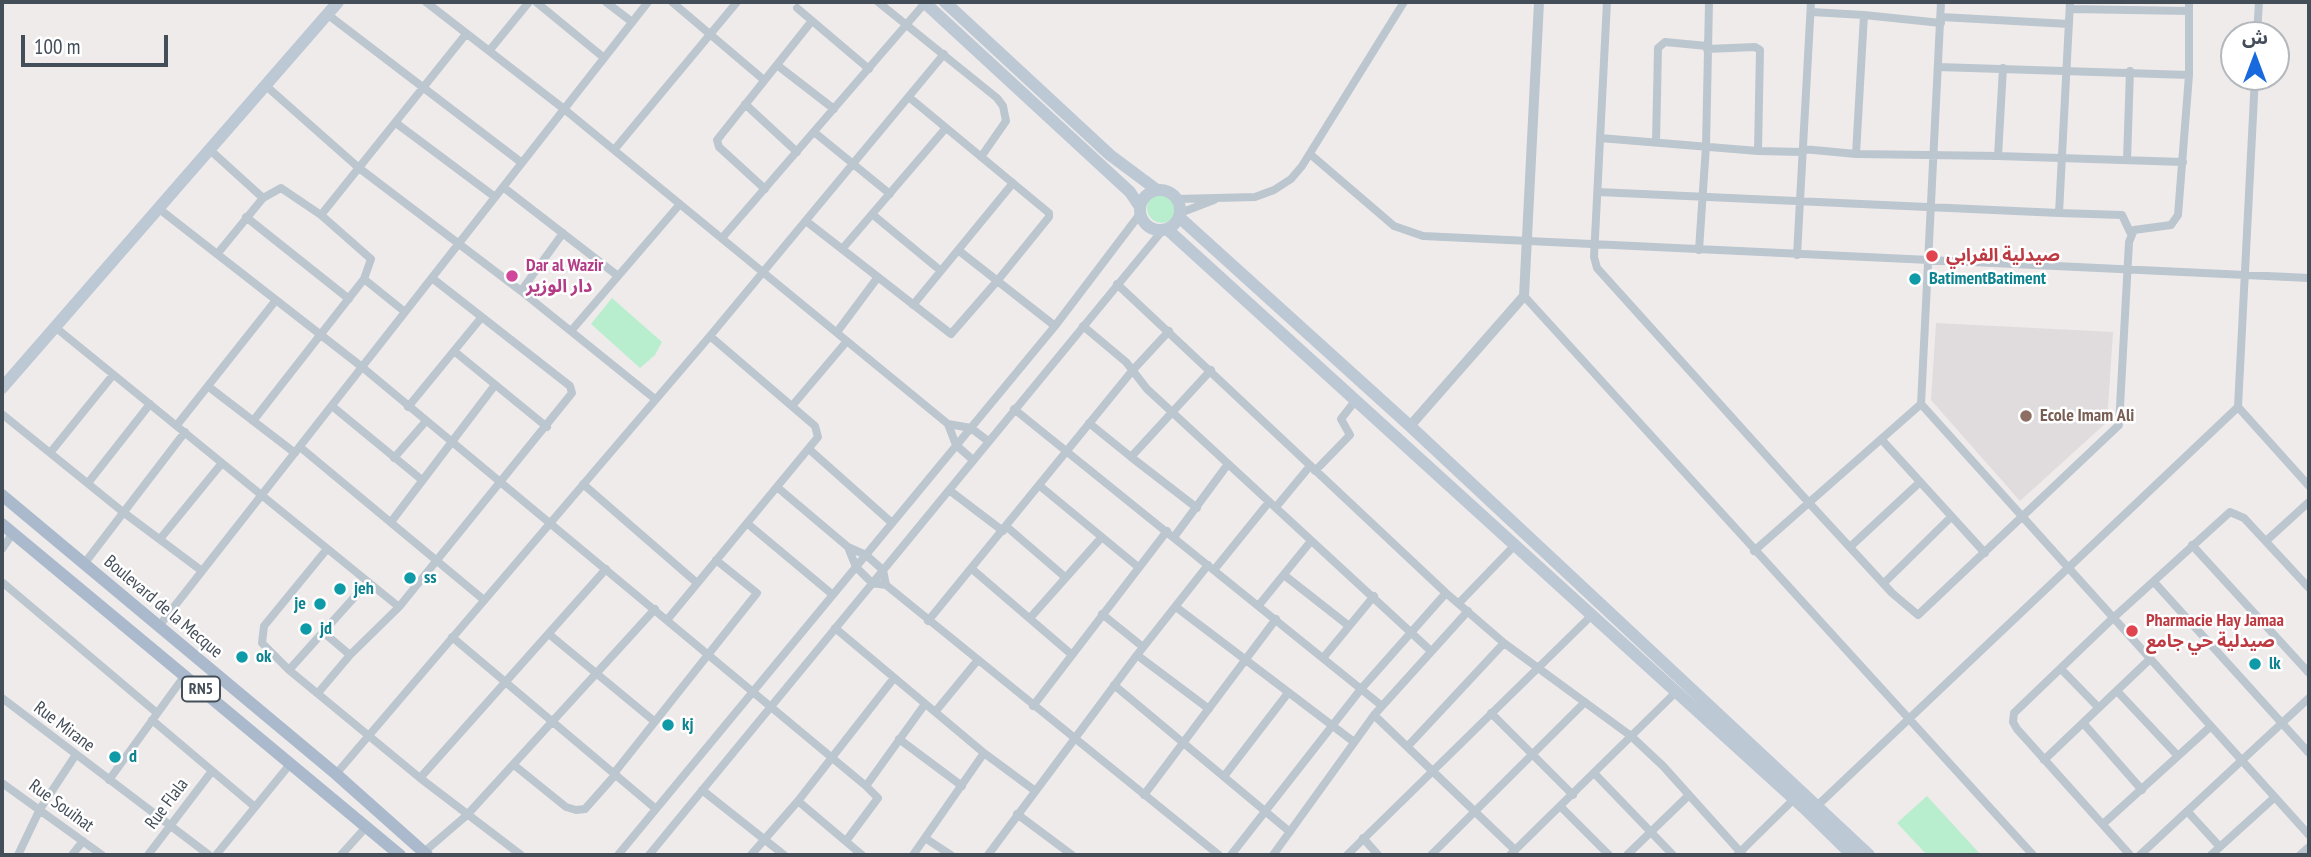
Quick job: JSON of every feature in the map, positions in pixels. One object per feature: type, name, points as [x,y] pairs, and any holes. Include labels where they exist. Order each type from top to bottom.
[{"type":"main road","points":[[2,388],[338,2]]},
{"type":"main road","points":[[924,2],[1130,192],[1145,225],[1164,230],[1794,799],[1852,855]]},
{"type":"main road","points":[[945,2],[1110,155],[1157,190],[1168,192],[1177,199],[1180,215],[1869,855]]},
{"type":"main road","points":[[1140,211],[1143,199],[1157,190]]},
{"type":"main road","points":[[1164,230],[1180,215]]},
{"type":"main road","name":"Boulevard de la Mecque","points":[[2,495],[336,774],[426,854]]},
{"type":"main road","name":"RN5","points":[[2,524],[400,855]]},
{"type":"street","points":[[426,2],[564,109],[948,424],[971,428],[988,441]]},
{"type":"street","points":[[489,51],[528,2]]},
{"type":"street","points":[[536,2],[603,57]]},
{"type":"street","points":[[606,2],[632,22]]},
{"type":"street","points":[[159,626],[405,312],[460,246],[495,197],[648,2]]},
{"type":"street","points":[[672,2],[764,80]]},
{"type":"street","points":[[614,150],[737,2]]},
{"type":"street","points":[[878,2],[944,54],[1003,106],[1006,121],[981,157]]},
{"type":"street","points":[[722,238],[924,2]]},
{"type":"street","points":[[1177,199],[1245,199],[1274,190],[1297,173],[1404,2]]},
{"type":"street","points":[[1410,426],[1524,296],[1529,240],[1539,2]]},
{"type":"street","points":[[1598,192],[1701,195],[1929,209],[2122,215],[2131,234],[2119,425],[1918,615],[1810,504],[1601,274],[1595,263],[1595,243],[1607,2]]},
{"type":"street","points":[[1699,250],[1706,146],[1709,2]]},
{"type":"street","points":[[1797,255],[1811,2]]},
{"type":"street","points":[[1941,2],[1921,404],[2309,835]]},
{"type":"street","points":[[2258,21],[2259,2]]},
{"type":"street","points":[[2059,212],[2070,5],[2189,6],[2189,75],[2183,162],[2175,221],[2165,227],[2140,227],[2131,234]]},
{"type":"street","points":[[797,8],[869,69]]},
{"type":"street","points":[[1811,12],[2069,24]]},
{"type":"street","points":[[327,14],[522,163]]},
{"type":"street","points":[[1856,154],[1864,15]]},
{"type":"street","points":[[765,189],[717,144],[718,136],[811,22]]},
{"type":"street","points":[[321,215],[466,34]]},
{"type":"street","points":[[1656,142],[1658,48],[1665,42],[1707,48],[1755,47],[1760,50],[1758,151]]},
{"type":"street","points":[[336,774],[710,336],[944,54]]},
{"type":"street","points":[[777,65],[834,109]]},
{"type":"street","points":[[1938,67],[2130,71],[2189,75]]},
{"type":"street","points":[[1998,156],[2003,68]]},
{"type":"street","points":[[2127,160],[2130,71]]},
{"type":"street","points":[[265,85],[359,168],[521,291],[655,399]]},
{"type":"street","points":[[2254,91],[2238,407],[2309,486]]},
{"type":"street","points":[[806,221],[951,334],[998,280],[1049,217],[1046,209],[910,98]]},
{"type":"street","points":[[744,104],[797,152]]},
{"type":"street","points":[[396,123],[495,197]]},
{"type":"street","points":[[843,248],[945,129]]},
{"type":"street","points":[[814,132],[890,194]]},
{"type":"street","points":[[1600,138],[1758,151],[2183,162]]},
{"type":"street","points":[[209,149],[262,198]]},
{"type":"street","points":[[1310,154],[1401,230],[1423,236],[2309,278]]},
{"type":"street","points":[[913,305],[1013,183]]},
{"type":"street","points":[[503,187],[618,276]]},
{"type":"street","points":[[218,253],[262,198],[281,188],[321,215],[368,254],[370,259],[364,279],[253,421]]},
{"type":"street","points":[[1180,215],[1223,198]]},
{"type":"street","points":[[571,331],[680,204]]},
{"type":"street","points":[[158,208],[362,368],[706,654],[754,690],[866,786],[878,798],[846,841]]},
{"type":"street","points":[[618,855],[1055,326],[1140,211]]},
{"type":"street","points":[[872,214],[941,271]]},
{"type":"street","points":[[246,217],[349,299]]},
{"type":"street","points":[[649,855],[1164,230]]},
{"type":"street","points":[[521,291],[562,233]]},
{"type":"street","points":[[958,250],[1055,326]]},
{"type":"street","points":[[837,332],[878,277]]},
{"type":"street","points":[[318,693],[350,655],[399,607],[571,397],[570,386],[432,278]]},
{"type":"street","points":[[364,279],[405,312]]},
{"type":"street","points":[[1118,284],[1446,593],[1504,643],[1630,736],[1663,766],[1740,854],[1794,799]]},
{"type":"street","points":[[1524,296],[2033,855]]},
{"type":"street","points":[[177,425],[276,299]]},
{"type":"street","points":[[408,407],[481,318]]},
{"type":"street","points":[[1083,326],[1126,362],[1132,371],[1228,464],[1431,651]]},
{"type":"street","points":[[55,327],[399,607]]},
{"type":"street","points":[[928,621],[1132,371],[1169,331]]},
{"type":"street","points":[[667,620],[810,450],[818,437],[817,430],[792,406],[710,336]]},
{"type":"street","points":[[792,406],[847,341]]},
{"type":"street","points":[[454,351],[547,427]]},
{"type":"street","points":[[1131,457],[1211,370]]},
{"type":"street","points":[[50,453],[114,375]]},
{"type":"street","points":[[391,522],[495,385]]},
{"type":"street","points":[[209,387],[391,522],[484,600]]},
{"type":"street","points":[[989,855],[1034,790],[1176,607],[1272,505],[1350,435],[1341,419],[1355,401]]},
{"type":"street","points":[[88,484],[150,404]]},
{"type":"street","points":[[1754,551],[1921,404]]},
{"type":"street","points":[[332,406],[422,481]]},
{"type":"street","points":[[1818,805],[2238,407]]},
{"type":"street","points":[[1014,409],[1382,706]]},
{"type":"street","points":[[2,414],[123,512],[202,571]]},
{"type":"street","points":[[394,458],[426,421]]},
{"type":"street","points":[[948,424],[956,445],[973,460]]},
{"type":"street","points":[[1089,424],[1197,508]]},
{"type":"street","points":[[84,564],[185,432]]},
{"type":"street","points":[[1882,440],[1950,518],[1985,553]]},
{"type":"street","points":[[810,450],[892,523]]},
{"type":"street","points":[[160,539],[222,463]]},
{"type":"street","points":[[1174,537],[1228,464]]},
{"type":"street","points":[[1850,547],[1920,482]]},
{"type":"street","points":[[583,484],[697,583]]},
{"type":"street","points":[[1040,486],[1136,566]]},
{"type":"street","points":[[778,487],[848,548],[866,555],[883,570],[886,585]]},
{"type":"street","points":[[949,489],[1065,577]]},
{"type":"street","points":[[2266,541],[2309,502]]},
{"type":"street","points":[[2130,855],[2017,729],[2014,713],[2230,512],[2239,513],[2309,588]]},
{"type":"street","points":[[1884,583],[1950,518]]},
{"type":"street","points":[[748,524],[833,595]]},
{"type":"street","points":[[1033,706],[1136,566],[1167,531]]},
{"type":"street","points":[[2,549],[13,533]]},
{"type":"street","points":[[1030,618],[1101,538]]},
{"type":"street","points":[[1259,605],[1311,541]]},
{"type":"street","points":[[2192,545],[2309,673]]},
{"type":"street","points":[[1459,603],[1514,546]]},
{"type":"street","points":[[848,548],[856,567],[872,583],[886,585],[1218,855]]},
{"type":"street","points":[[327,549],[260,635],[262,643],[289,670],[420,778],[522,855]]},
{"type":"street","points":[[514,765],[566,807],[585,809],[757,593],[716,560]]},
{"type":"street","points":[[420,778],[606,569]]},
{"type":"street","points":[[972,569],[1071,654]]},
{"type":"street","points":[[1284,575],[1349,626]]},
{"type":"street","points":[[2,582],[158,713]]},
{"type":"street","points":[[289,670],[368,582]]},
{"type":"street","points":[[2154,582],[2309,753]]},
{"type":"street","points":[[1231,855],[1361,689],[1446,593]]},
{"type":"street","points":[[1323,658],[1374,596]]},
{"type":"street","points":[[1176,607],[1354,742]]},
{"type":"street","points":[[426,854],[514,765],[655,609]]},
{"type":"street","points":[[1273,855],[1374,715],[1468,611]]},
{"type":"street","points":[[1102,614],[1143,647]]},
{"type":"street","points":[[1347,855],[1431,770],[1539,670],[1591,616]]},
{"type":"street","points":[[1144,795],[1276,619]]},
{"type":"street","points":[[835,628],[984,753],[1034,790]]},
{"type":"street","points":[[323,632],[350,655]]},
{"type":"street","points":[[550,635],[654,721]]},
{"type":"street","points":[[452,637],[656,809]]},
{"type":"street","points":[[1408,746],[1504,643]]},
{"type":"street","points":[[1137,655],[1209,709]]},
{"type":"street","points":[[2044,760],[2150,659]]},
{"type":"street","points":[[935,712],[977,660]]},
{"type":"street","points":[[2061,669],[2099,708]]},
{"type":"street","points":[[109,780],[185,675]]},
{"type":"street","points":[[751,855],[798,801],[894,678]]},
{"type":"street","points":[[1114,685],[1290,832]]},
{"type":"street","points":[[2117,691],[2178,756]]},
{"type":"street","points":[[1225,775],[1288,693]]},
{"type":"street","points":[[1374,715],[1474,811],[1512,852],[1595,774],[1675,693]]},
{"type":"street","name":"Rue Mirane","points":[[2,698],[209,855]]},
{"type":"street","points":[[2140,855],[2309,698]]},
{"type":"street","points":[[1431,855],[1585,702]]},
{"type":"street","points":[[866,786],[925,704]]},
{"type":"street","points":[[1491,713],[1573,794]]},
{"type":"street","points":[[152,720],[255,807]]},
{"type":"street","points":[[2084,724],[2142,790]]},
{"type":"street","points":[[2103,824],[2210,727]]},
{"type":"street","points":[[899,739],[962,786]]},
{"type":"street","points":[[913,855],[984,753]]},
{"type":"street","points":[[18,855],[40,809],[75,755]]},
{"type":"street","points":[[216,855],[291,763]]},
{"type":"street","name":"Rue Flala","points":[[148,855],[212,771]]},
{"type":"street","points":[[1595,774],[1673,855]]},
{"type":"street","name":"Rue Souihat","points":[[2,783],[102,855]]},
{"type":"street","points":[[702,790],[764,842],[784,855]]},
{"type":"street","points":[[1627,855],[1688,796]]},
{"type":"street","points":[[2211,855],[2275,797]]},
{"type":"street","points":[[798,801],[862,855]]},
{"type":"street","points":[[1560,806],[1603,853]]},
{"type":"street","points":[[2188,812],[2220,847]]},
{"type":"street","points":[[1017,814],[1072,855]]},
{"type":"street","points":[[341,855],[368,827]]},
{"type":"street","points":[[925,838],[951,855]]},
{"type":"street","points":[[1363,838],[1378,855]]},
{"type":"street","points":[[72,855],[83,841]]},
{"type":"street","points":[[2300,855],[2309,847]]},
{"type":"shaded area","name":"Ecole Imam Ali","points":[[1936,323],[2113,332],[2107,422],[2020,501],[1931,400]]},
{"type":"green space","points":[[1162,193],[1173,197],[1177,208],[1173,219],[1162,223],[1151,219],[1147,208],[1151,197]]},
{"type":"green space","points":[[612,298],[662,342],[655,355],[640,368],[591,324]]},
{"type":"green space","points":[[1927,796],[1981,855],[1927,855],[1897,823]]},
{"type":"place","name":"صيدلية الفرابي","points":[[1932,256]]},
{"type":"place","name":"Dar al Wazir دار الوزير","points":[[512,276]]},
{"type":"place","name":"BatimentBatiment","points":[[1915,279]]},
{"type":"place","name":"Ecole Imam Ali","points":[[2026,416]]},
{"type":"place","name":"ss","points":[[410,578]]},
{"type":"place","name":"jeh","points":[[340,589]]},
{"type":"place","name":"je","points":[[320,604]]},
{"type":"place","name":"jd","points":[[306,629]]},
{"type":"place","name":"Pharmacie Hay Jamaa صيدلية حي جامع","points":[[2132,631]]},
{"type":"place","name":"ok","points":[[242,657]]},
{"type":"place","name":"lk","points":[[2255,664]]},
{"type":"place","name":"kj","points":[[668,725]]},
{"type":"place","name":"d","points":[[115,757]]}]
